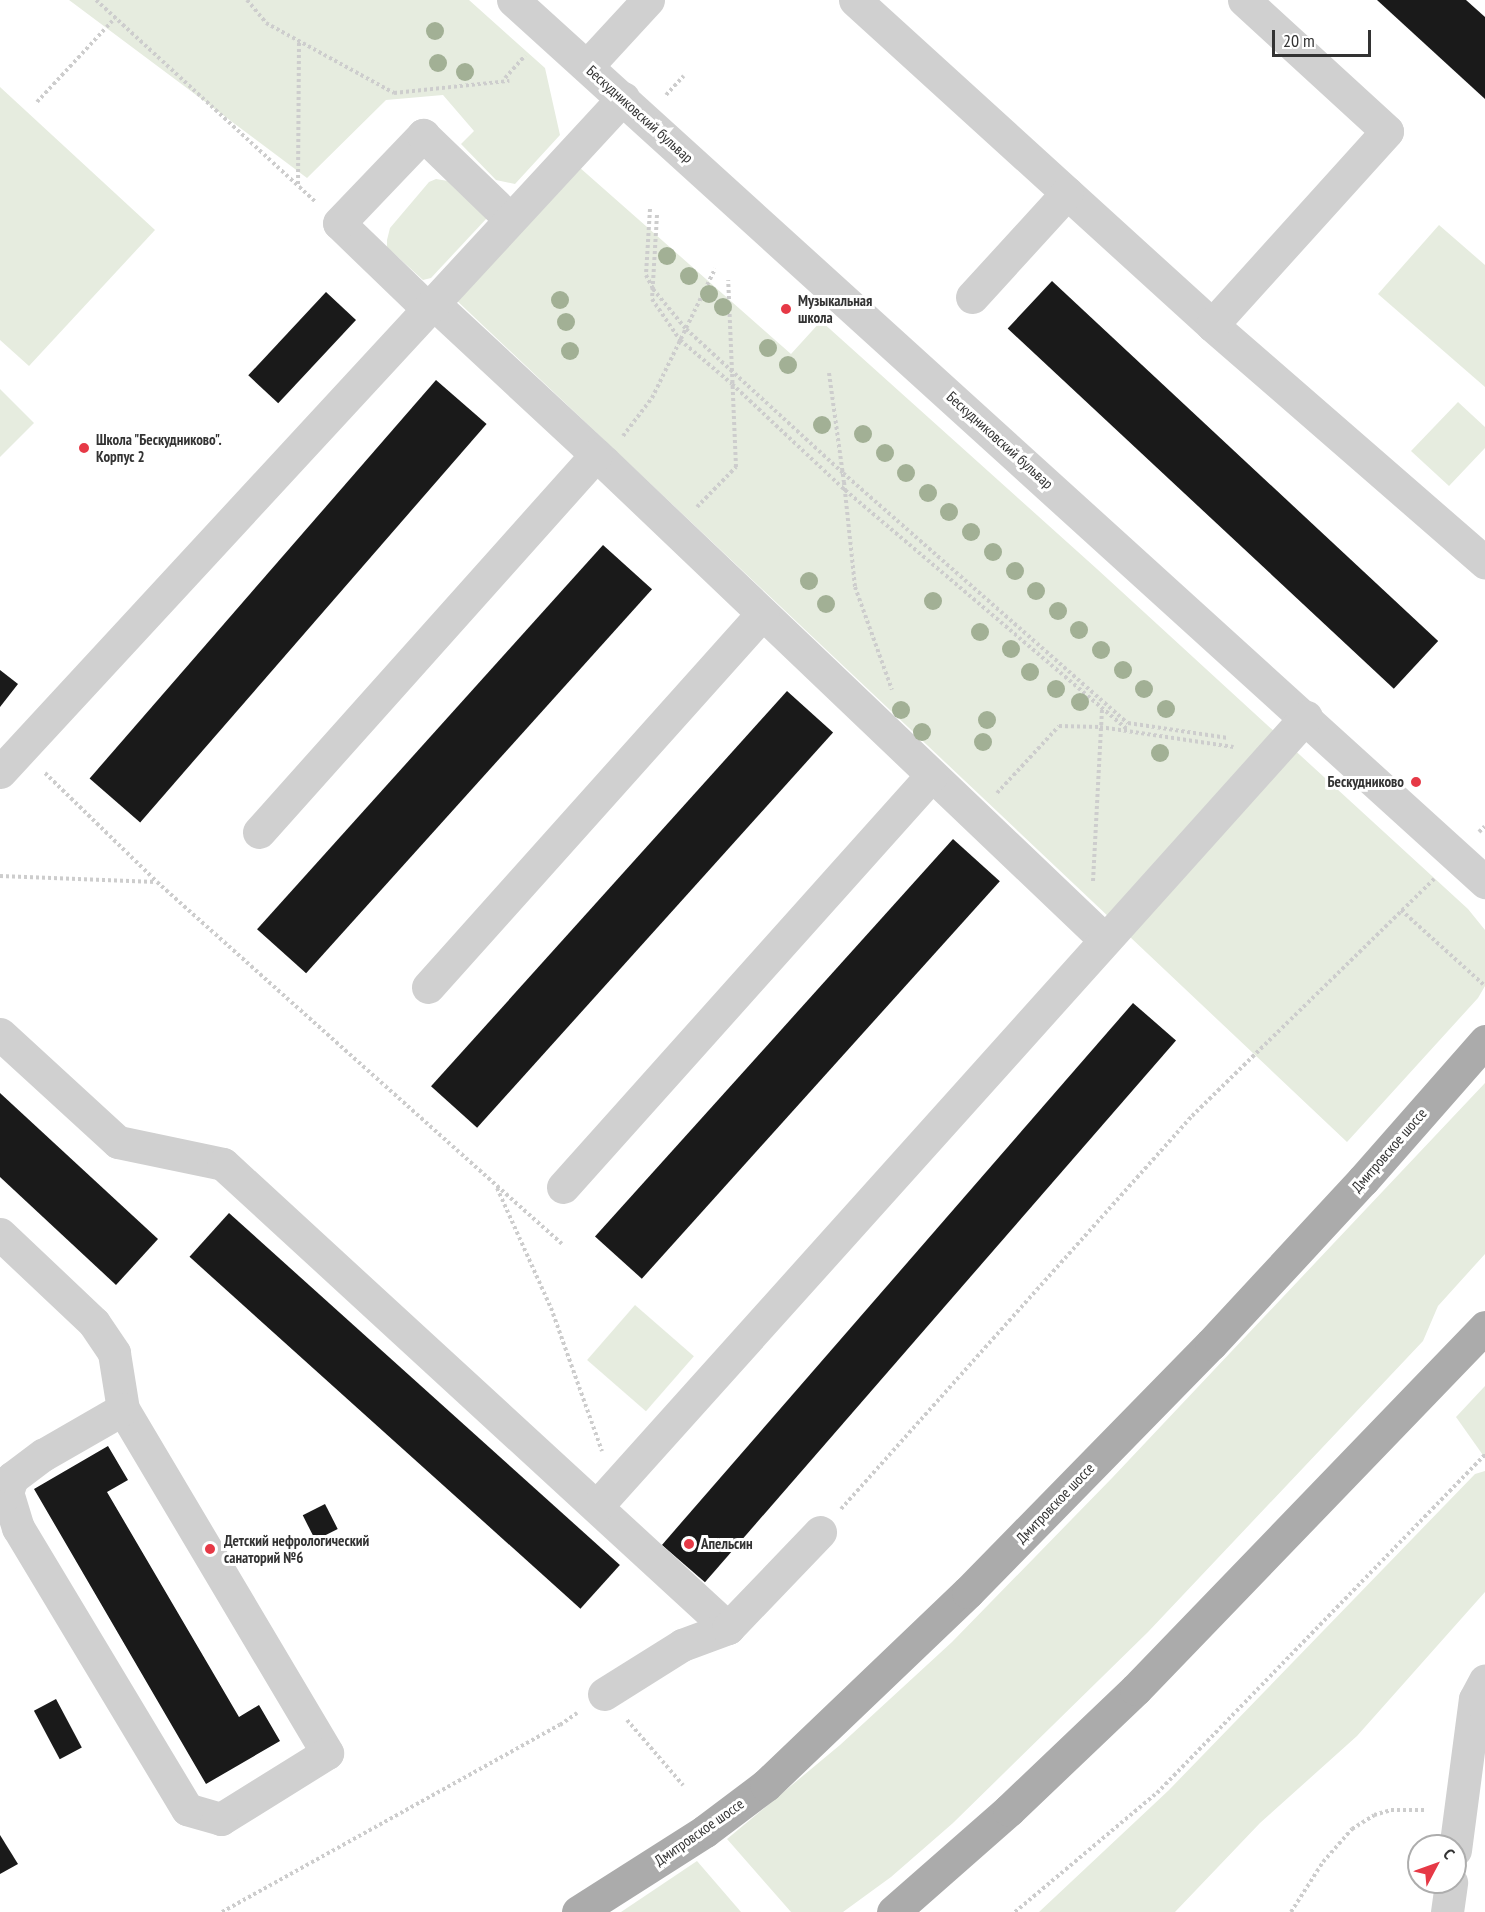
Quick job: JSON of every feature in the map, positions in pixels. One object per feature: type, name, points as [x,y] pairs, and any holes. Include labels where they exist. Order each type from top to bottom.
[{"type":"main road","name":"Дмитровское шоссе","points":[[578,1912],[705,1831],[766,1785],[959,1600],[1219,1336],[1363,1180],[1485,1041]]},
{"type":"main road","points":[[893,1912],[1010,1810],[1136,1689],[1485,1327]]},
{"type":"street","name":"Бескудниковский бульвар","points":[[513,0],[1306,717],[1485,882]]},
{"type":"street","points":[[587,66],[648,0]]},
{"type":"street","points":[[855,0],[1212,325],[1485,562]]},
{"type":"street","points":[[1212,325],[1387,131],[1244,0]]},
{"type":"street","points":[[10,761],[429,305],[623,98]]},
{"type":"street","points":[[510,219],[423,135],[339,223],[600,458],[1097,934]]},
{"type":"street","points":[[972,297],[1067,193]]},
{"type":"street","points":[[259,832],[600,458]]},
{"type":"street","points":[[428,987],[762,614]]},
{"type":"street","points":[[606,1496],[1097,934],[1306,717]]},
{"type":"street","points":[[562,1187],[931,776]]},
{"type":"street","points":[[0,1034],[118,1142],[223,1164],[606,1496],[728,1628]]},
{"type":"street","points":[[0,1234],[94,1323],[114,1353],[123,1409],[327,1753],[221,1819],[187,1809],[18,1528],[7,1493],[12,1478],[43,1455],[123,1409]]},
{"type":"street","points":[[604,1694],[682,1645],[728,1628],[820,1532]]},
{"type":"street","points":[[1457,1834],[1475,1698],[1485,1680]]},
{"type":"street","points":[[1447,1912],[1449,1894]]},
{"type":"path","points":[[96,0],[339,223]]},
{"type":"path","points":[[247,0],[266,23],[394,93],[507,80],[528,53]]},
{"type":"path","points":[[37,102],[115,18]]},
{"type":"path","points":[[298,185],[299,41]]},
{"type":"path","points":[[665,96],[684,76]]},
{"type":"path","points":[[650,209],[645,275],[653,289],[686,329],[843,473],[1128,723],[1227,738]]},
{"type":"path","points":[[657,215],[652,299],[680,340],[732,384],[845,490],[1130,731]]},
{"type":"path","points":[[600,458],[652,398],[715,268]]},
{"type":"path","points":[[675,530],[736,467],[728,280]]},
{"type":"path","points":[[829,373],[843,473],[855,587],[893,689],[867,712]]},
{"type":"path","points":[[1097,934],[1102,708]]},
{"type":"path","points":[[974,817],[1059,726],[1130,731],[1238,748]]},
{"type":"path","points":[[10,761],[157,882],[562,1244]]},
{"type":"path","points":[[1478,833],[1485,826]]},
{"type":"path","points":[[0,876],[157,882]]},
{"type":"path","points":[[820,1532],[1192,1116],[1435,877]]},
{"type":"path","points":[[1401,910],[1485,986]]},
{"type":"path","points":[[495,1184],[551,1308],[606,1496]]},
{"type":"path","points":[[1015,1912],[1025,1901],[1157,1793],[1485,1454]]},
{"type":"path","points":[[222,1912],[560,1725],[604,1694],[683,1785]]},
{"type":"path","points":[[1291,1912],[1323,1862],[1352,1829],[1374,1815],[1391,1810],[1413,1808],[1460,1813]]},
{"type":"shaded area","points":[[69,0],[469,0],[545,68],[560,135],[515,184],[496,180],[461,144],[474,131],[443,95],[386,100],[307,178]]},
{"type":"shaded area","points":[[0,87],[155,230],[29,366],[0,340]]},
{"type":"shaded area","points":[[579,167],[791,354],[821,321],[1097,569],[1468,909],[1485,930],[1485,986],[1478,998],[1347,1142],[453,297]]},
{"type":"shaded area","points":[[436,179],[448,181],[487,218],[431,278],[423,280],[387,247],[387,240],[390,228],[429,182]]},
{"type":"shaded area","points":[[1439,225],[1485,265],[1485,387],[1378,294]]},
{"type":"shaded area","points":[[0,389],[34,423],[0,457]]},
{"type":"shaded area","points":[[1458,402],[1485,427],[1485,448],[1449,486],[1411,451]]},
{"type":"shaded area","points":[[1485,1083],[1485,1254],[1438,1306],[1423,1341],[1148,1632],[953,1823],[891,1877],[843,1912],[791,1912],[727,1839],[840,1745],[952,1642],[1112,1478]]},
{"type":"shaded area","points":[[635,1305],[694,1356],[646,1411],[587,1360]]},
{"type":"shaded area","points":[[1485,1386],[1485,1458],[1456,1417]]},
{"type":"shaded area","points":[[1485,1471],[1485,1592],[1357,1736],[1260,1823],[1175,1912],[1039,1912],[1169,1790],[1475,1474]]},
{"type":"shaded area","points":[[697,1861],[741,1912],[621,1912]]},
{"type":"building","points":[[1377,0],[1466,0],[1485,17],[1485,99]]},
{"type":"building","points":[[1052,281],[1438,641],[1394,689],[1008,329]]},
{"type":"building","points":[[326,292],[356,320],[278,403],[248,375]]},
{"type":"building","points":[[436,380],[487,424],[140,822],[90,778]]},
{"type":"building","points":[[603,545],[652,589],[306,973],[257,929]]},
{"type":"building","points":[[0,670],[18,684],[0,707]]},
{"type":"building","points":[[787,691],[833,732],[477,1128],[431,1086]]},
{"type":"building","points":[[953,839],[1000,881],[642,1279],[595,1237]]},
{"type":"building","points":[[1133,1003],[1176,1040],[705,1582],[662,1545]]},
{"type":"building","points":[[0,1093],[158,1239],[116,1285],[0,1177]]},
{"type":"building","points":[[229,1213],[620,1565],[580,1609],[190,1257]]},
{"type":"building","points":[[108,1446],[128,1480],[107,1492],[239,1717],[259,1705],[280,1741],[206,1784],[34,1489]]},
{"type":"building","points":[[325,1504],[338,1529],[315,1540],[303,1515]]},
{"type":"building","points":[[56,1699],[82,1748],[60,1759],[34,1711]]},
{"type":"building","points":[[0,1835],[18,1864],[0,1874]]},
{"type":"place","name":"Музыкальная школа","points":[[786,309]]},
{"type":"place","name":"Школа \"Бескудниково\". Корпус 2","points":[[84,448]]},
{"type":"place","name":"Бескудниково","points":[[1416,782]]},
{"type":"place","name":"Апельсин","points":[[689,1544]]},
{"type":"place","name":"Детский нефрологический санаторий №6","points":[[210,1549]]}]
